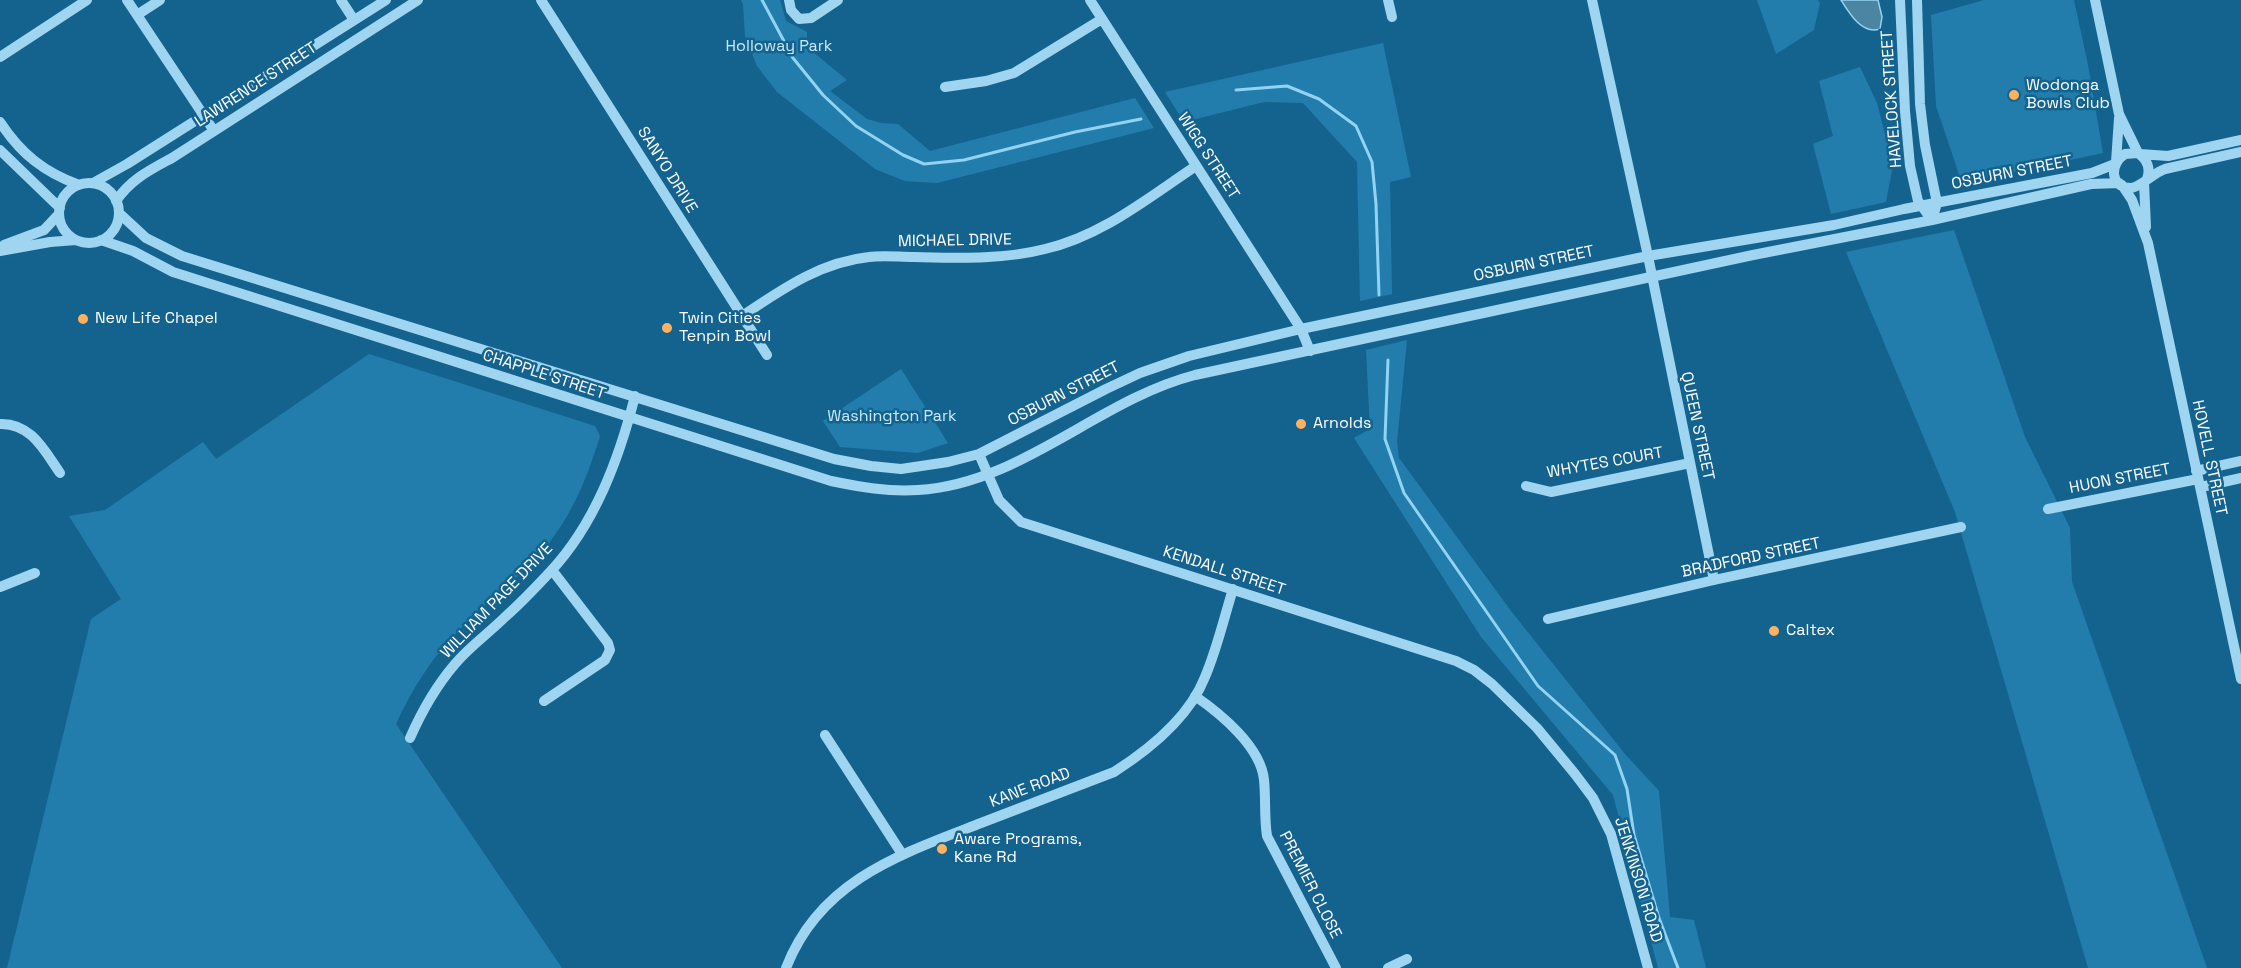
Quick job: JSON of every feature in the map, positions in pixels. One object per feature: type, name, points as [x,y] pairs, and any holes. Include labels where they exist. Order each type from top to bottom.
[{"type":"street","points":[[0,57],[87,0]]},
{"type":"street","points":[[127,0],[214,131]]},
{"type":"street","points":[[137,15],[160,0]]},
{"type":"street","points":[[341,0],[354,20]]},
{"type":"street","name":"LAWRENCE STREET","points":[[93,183],[111,175],[386,0]]},
{"type":"street","name":"LAWRENCE STREET","points":[[116,201],[127,186],[140,175],[172,158],[418,0]]},
{"type":"street","name":"SANYO DRIVE","points":[[541,0],[767,355]]},
{"type":"street","points":[[789,0],[792,10],[799,19],[811,18],[838,0]]},
{"type":"street","name":"WIGG STREET","points":[[1090,0],[1300,329],[1310,351]]},
{"type":"street","points":[[1388,0],[1392,17]]},
{"type":"street","points":[[1592,0],[1648,256]]},
{"type":"street","name":"HAVELOCK STREET","points":[[1900,0],[1910,166],[1920,206],[1932,220]]},
{"type":"street","name":"HAVELOCK STREET","points":[[1917,0],[1921,112],[1927,157],[1937,203],[1932,220]]},
{"type":"street","points":[[2095,0],[2120,114],[2139,154],[2148,166],[2145,180]]},
{"type":"street","points":[[945,87],[986,81],[1014,73],[1102,19]]},
{"type":"street","points":[[2120,114],[2114,176],[2121,184],[2132,188],[2157,172],[2174,166],[2241,152]]},
{"type":"street","points":[[0,122],[9,136],[42,167],[58,177],[79,185]]},
{"type":"street","points":[[2115,163],[2125,154],[2168,156],[2241,140]]},
{"type":"street","points":[[0,150],[59,211],[63,227],[76,240]]},
{"type":"street","name":"OSBURN STREET","points":[[979,454],[1140,373],[1189,356],[1300,329],[1648,256],[1834,225],[2092,173],[2115,163]]},
{"type":"street","name":"MICHAEL DRIVE","points":[[742,316],[806,275],[836,264],[869,256],[984,258],[1047,249],[1076,240],[1104,226],[1196,166]]},
{"type":"street","name":"HOVELL STREET","points":[[2145,180],[2148,243]]},
{"type":"street","points":[[93,183],[107,189],[116,201],[120,214],[115,228],[101,240],[93,243],[76,240],[50,242],[0,249],[37,234],[51,224],[66,194],[79,185],[93,183]]},
{"type":"street","name":"OSBURN STREET","points":[[986,474],[1010,465],[1162,384],[1195,375],[1753,255],[1932,220],[2091,184],[2121,184]]},
{"type":"street","name":"HOVELL STREET","points":[[2121,184],[2132,200],[2148,243],[2241,679]]},
{"type":"street","name":"CHAPPLE STREET","points":[[120,214],[146,238],[182,256],[834,459],[902,470],[979,454]]},
{"type":"street","name":"CHAPPLE STREET","points":[[101,240],[133,251],[173,272],[831,481],[872,489],[917,490],[935,488],[986,474]]},
{"type":"street","name":"QUEEN STREET","points":[[1648,256],[1714,580]]},
{"type":"street","name":"WILLIAM PAGE DRIVE","points":[[410,738],[418,720],[455,664],[552,570],[577,538],[598,504],[630,418],[635,396]]},
{"type":"street","points":[[0,424],[13,423],[25,429],[60,473]]},
{"type":"street","name":"KENDALL STREET","points":[[979,454],[999,500],[1021,522],[1456,661],[1474,670]]},
{"type":"street","name":"HUON STREET","points":[[2198,479],[2241,461]]},
{"type":"street","name":"WHYTES COURT","points":[[1526,486],[1551,492],[1690,463]]},
{"type":"street","name":"HUON STREET","points":[[2048,509],[2198,479],[2241,477]]},
{"type":"street","name":"BRADFORD STREET","points":[[1548,619],[1714,580],[1961,527]]},
{"type":"street","points":[[544,701],[605,660],[610,650],[608,643],[552,570]]},
{"type":"street","points":[[0,587],[34,573]]},
{"type":"street","name":"KANE ROAD","points":[[786,968],[800,940],[825,907],[840,891],[866,873],[902,854],[1114,772],[1141,755],[1163,735],[1195,696],[1205,678],[1233,590]]},
{"type":"street","name":"JENKINSON ROAD","points":[[1474,670],[1492,684],[1537,728],[1593,798],[1611,834],[1648,968]]},
{"type":"street","name":"PREMIER CLOSE","points":[[1195,696],[1220,714],[1258,760],[1265,781],[1264,819],[1267,836],[1336,968]]},
{"type":"street","points":[[825,735],[902,854]]},
{"type":"street","points":[[1388,968],[1407,958]]},
{"type":"green space","name":"Holloway Park","points":[[741,0],[780,0],[786,21],[807,32],[807,47],[847,80],[830,91],[867,119],[898,124],[930,151],[1135,98],[1154,128],[937,183],[905,181],[875,169],[777,92],[757,66],[745,36]]},
{"type":"green space","points":[[1757,0],[1818,0],[1820,3],[1814,30],[1776,54]]},
{"type":"green space","name":"Wodonga Bowls Club","points":[[1984,0],[2074,0],[2103,153],[1962,183],[1936,106],[1931,15]]},
{"type":"green space","points":[[1383,43],[1411,177],[1390,182],[1392,294],[1360,301],[1357,162],[1303,103],[1264,102],[1184,122],[1165,92]]},
{"type":"green space","points":[[1860,67],[1877,103],[1893,165],[1886,202],[1831,214],[1813,144],[1833,136],[1819,81]]},
{"type":"green space","points":[[1954,230],[2025,437],[2070,528],[2072,582],[2207,968],[2088,968],[1955,512],[1846,252]]},
{"type":"green space","points":[[1407,340],[1397,442],[1399,458],[1511,611],[1625,754],[1659,791],[1670,917],[1694,920],[1706,968],[1658,968],[1613,795],[1481,637],[1354,438],[1370,429],[1366,350]]},
{"type":"green space","points":[[369,354],[595,426],[600,436],[579,492],[558,531],[529,565],[452,637],[417,684],[396,724],[562,968],[7,968],[91,619],[121,599],[69,516],[105,510],[203,442],[216,459]]},
{"type":"green space","name":"Washington Park","points":[[901,369],[948,443],[918,453],[840,447],[823,421]]},
{"type":"shaded area","points":[[1841,0],[1878,0],[1882,17],[1880,29],[1867,29],[1862,26]]},
{"type":"waterway","points":[[762,0],[793,58],[823,95],[856,126],[903,155],[924,164],[964,160],[1075,132],[1141,119]]},
{"type":"waterway","points":[[1236,90],[1287,86],[1319,99],[1356,126],[1372,162],[1379,295]]},
{"type":"waterway","points":[[1388,360],[1385,439],[1404,493],[1538,686],[1615,755],[1627,789],[1634,835],[1659,918],[1678,968]]},
{"type":"place","name":"Wodonga Bowls Club","points":[[2014,95]]},
{"type":"place","name":"New Life Chapel","points":[[83,319]]},
{"type":"place","name":"Twin Cities Tenpin Bowl","points":[[667,328]]},
{"type":"place","name":"Arnolds","points":[[1301,424]]},
{"type":"place","name":"Caltex","points":[[1774,631]]},
{"type":"place","name":"Aware Programs, Kane Rd","points":[[942,849]]}]
